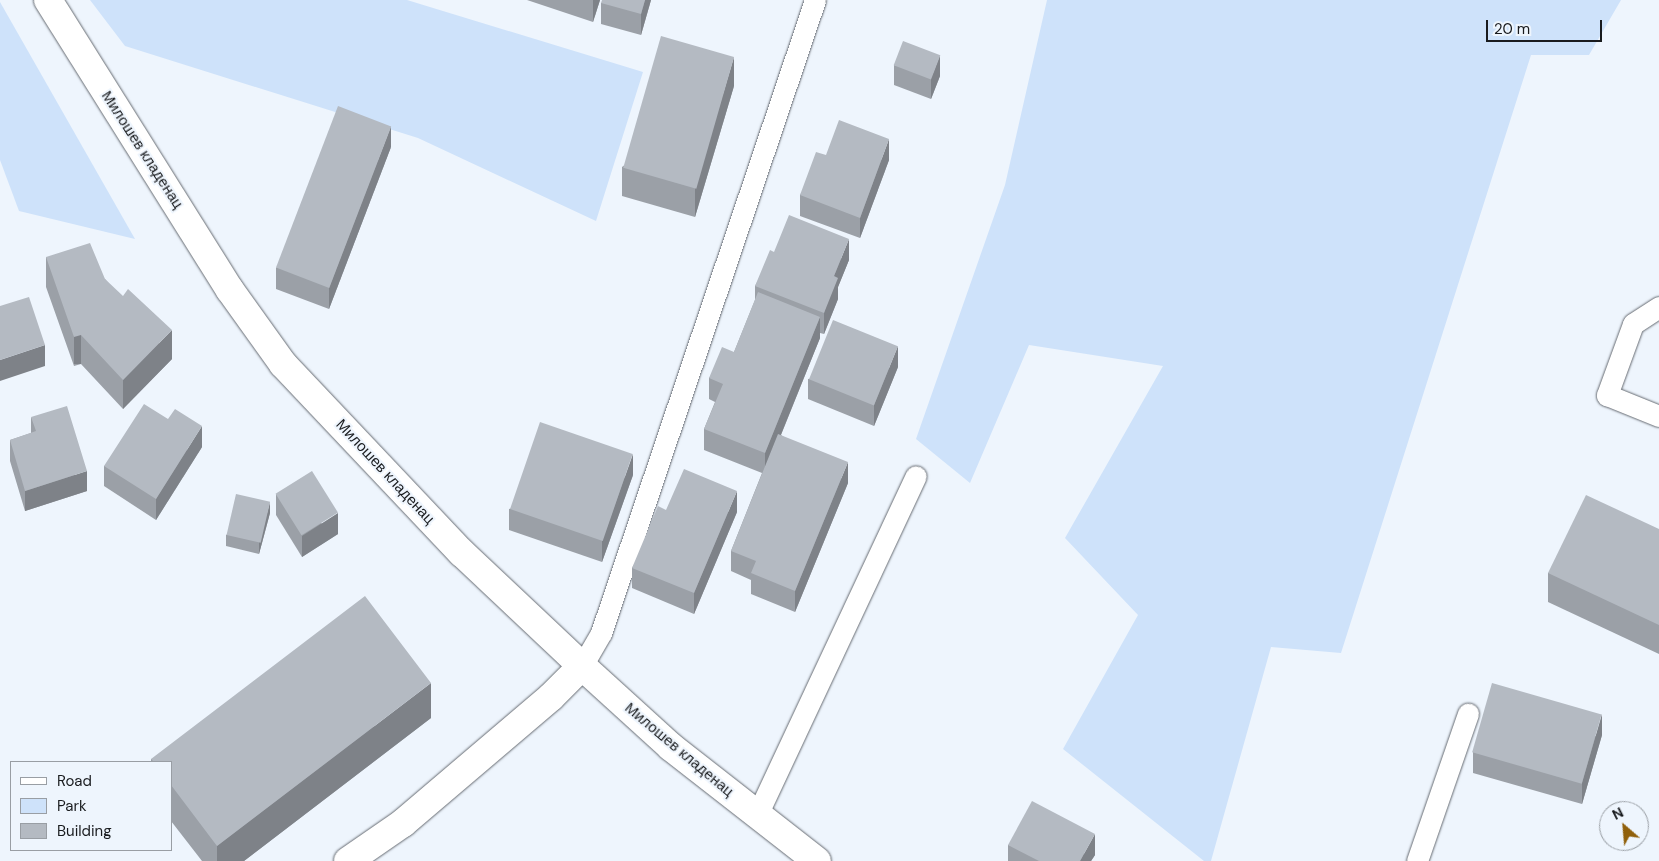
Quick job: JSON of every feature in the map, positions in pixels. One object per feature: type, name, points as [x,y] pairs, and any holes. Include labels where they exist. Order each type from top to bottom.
[{"type":"street","name":"Милошев кладенац","points":[[48,0],[268,346],[415,505],[582,666],[671,748],[817,861]]},
{"type":"street","points":[[348,861],[403,823],[551,697],[582,666]]},
{"type":"lane","points":[[582,666],[601,633],[815,0]]},
{"type":"lane","points":[[1659,307],[1633,324],[1607,395],[1659,416]]},
{"type":"lane","points":[[757,815],[916,476]]},
{"type":"lane","points":[[1417,861],[1468,714]]},
{"type":"green space","points":[[90,0],[407,0],[643,72],[596,221],[418,138],[125,46]]},
{"type":"green space","points":[[1047,0],[1621,0],[1589,55],[1531,55],[1341,653],[1271,647],[1211,861],[1204,861],[1063,749],[1138,615],[1065,538],[1163,366],[1029,345],[970,483],[916,439],[1005,185]]},
{"type":"green space","points":[[0,2],[135,239],[19,211],[0,160]]},
{"type":"building","points":[[602,0],[645,0],[641,14],[601,3]]},
{"type":"building","points":[[661,36],[734,57],[696,189],[623,168]]},
{"type":"building","points":[[903,41],[940,55],[931,80],[894,65]]},
{"type":"building","points":[[338,106],[391,126],[329,288],[276,268]]},
{"type":"building","points":[[839,120],[889,139],[860,218],[800,195],[816,152],[826,155]]},
{"type":"building","points":[[789,215],[849,239],[834,276],[838,278],[824,313],[755,286],[770,250],[774,252]]},
{"type":"building","points":[[90,243],[105,279],[123,296],[128,289],[172,330],[123,380],[81,335],[74,337],[46,257]]},
{"type":"building","points":[[758,292],[820,317],[765,453],[704,429],[723,384],[709,378],[722,347],[734,352]]},
{"type":"building","points":[[29,297],[45,345],[0,360],[0,306]]},
{"type":"building","points":[[833,320],[898,346],[874,406],[809,379]]},
{"type":"building","points":[[144,404],[168,419],[175,409],[202,426],[156,499],[104,466]]},
{"type":"building","points":[[67,406],[87,471],[25,491],[10,440],[36,431],[31,417]]},
{"type":"building","points":[[540,422],[633,454],[603,541],[510,509]]},
{"type":"building","points":[[778,434],[848,462],[795,591],[751,573],[756,561],[731,551]]},
{"type":"building","points":[[684,469],[737,491],[694,593],[632,568],[658,506],[666,510]]},
{"type":"building","points":[[312,471],[338,513],[301,535],[276,494]]},
{"type":"building","points":[[236,494],[270,502],[261,543],[227,535]]},
{"type":"building","points":[[1586,495],[1659,529],[1659,625],[1548,573]]},
{"type":"building","points":[[365,596],[431,683],[217,846],[172,786],[172,761],[153,761],[151,759]]},
{"type":"building","points":[[1492,683],[1602,714],[1582,784],[1472,752]]},
{"type":"building","points":[[1032,801],[1095,834],[1080,861],[1039,861],[1008,845]]}]
